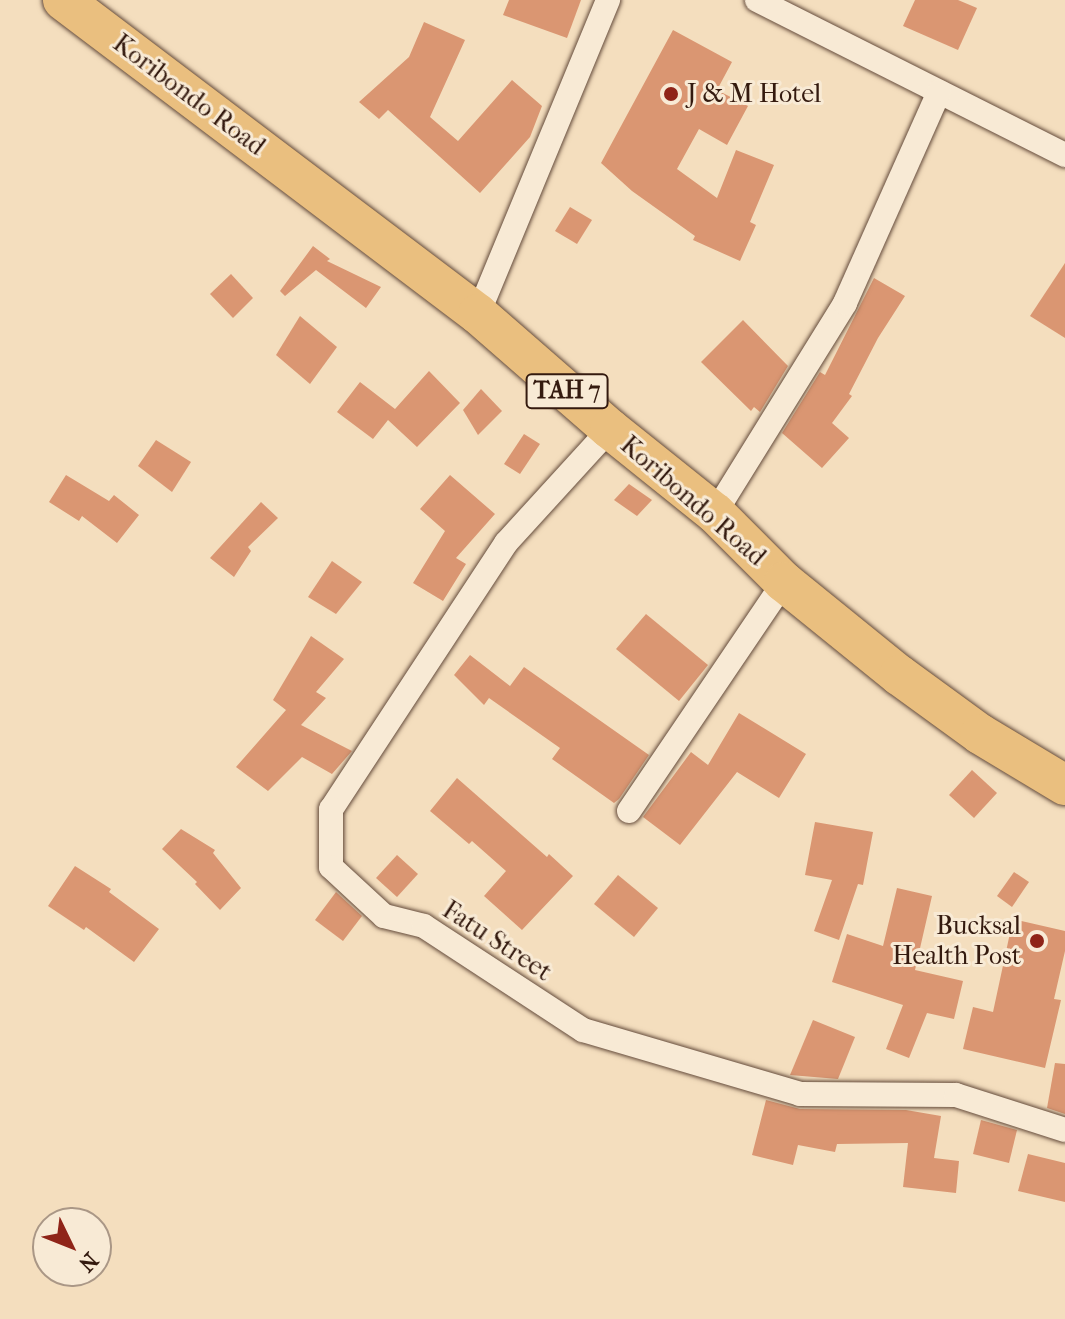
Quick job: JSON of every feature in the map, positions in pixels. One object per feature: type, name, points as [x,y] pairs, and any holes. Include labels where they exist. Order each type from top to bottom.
[{"type":"highway","name":"Koribondo Road","points":[[63,0],[478,314],[610,429],[715,513],[784,582],[899,675],[980,734],[1065,785]]},
{"type":"street","points":[[478,314],[608,0]]},
{"type":"street","points":[[757,0],[1065,155]]},
{"type":"street","points":[[715,513],[845,303],[939,92]]},
{"type":"street","name":"Fatu Street","points":[[610,429],[506,543],[331,809],[331,867],[384,916],[424,926],[583,1030],[800,1094],[956,1095],[1065,1130]]},
{"type":"street","points":[[629,811],[784,582]]},
{"type":"building","points":[[509,0],[581,0],[567,38],[503,15]]},
{"type":"building","points":[[915,0],[958,0],[977,8],[958,50],[903,26]]},
{"type":"building","points":[[424,22],[465,40],[430,117],[458,141],[512,80],[542,106],[530,137],[480,193],[388,110],[379,119],[359,102],[409,57]]},
{"type":"building","points":[[673,30],[732,62],[717,90],[748,106],[727,145],[699,129],[677,169],[717,198],[736,150],[774,165],[750,222],[756,225],[740,261],[693,240],[695,236],[632,191],[601,163]]},
{"type":"building","points":[[570,207],[592,220],[577,244],[555,231]]},
{"type":"building","points":[[313,246],[330,259],[327,261],[381,287],[366,308],[316,270],[285,296],[280,291]]},
{"type":"building","points":[[1065,263],[1065,338],[1030,316]]},
{"type":"building","points":[[231,274],[253,298],[233,318],[210,294]]},
{"type":"building","points":[[874,278],[905,296],[878,338],[849,394],[852,396],[832,423],[849,438],[822,468],[782,433],[820,372],[825,375]]},
{"type":"building","points":[[300,316],[337,347],[310,384],[276,355]]},
{"type":"building","points":[[743,320],[788,366],[760,412],[754,407],[751,411],[701,362]]},
{"type":"building","points":[[429,371],[460,403],[417,447],[388,420],[373,439],[337,412],[360,382],[395,409]]},
{"type":"building","points":[[481,389],[502,411],[478,435],[463,410]]},
{"type":"building","points":[[524,434],[540,444],[520,474],[504,464]]},
{"type":"building","points":[[156,440],[191,462],[172,492],[138,466]]},
{"type":"building","points":[[66,475],[109,501],[114,495],[139,515],[117,543],[82,516],[79,521],[49,502]]},
{"type":"building","points":[[450,475],[495,514],[456,558],[466,564],[443,601],[413,583],[445,531],[420,509]]},
{"type":"building","points":[[629,484],[652,500],[637,516],[614,500]]},
{"type":"building","points":[[261,502],[278,518],[248,547],[251,551],[234,577],[210,558]]},
{"type":"building","points":[[332,561],[362,582],[336,614],[308,597]]},
{"type":"building","points":[[646,614],[708,665],[679,701],[616,649]]},
{"type":"building","points":[[311,636],[344,659],[316,692],[326,698],[301,725],[352,751],[332,774],[302,757],[268,791],[236,767],[286,710],[273,700]]},
{"type":"building","points":[[470,655],[510,686],[524,667],[649,755],[619,799],[614,803],[552,759],[560,748],[489,698],[484,705],[454,675]]},
{"type":"building","points":[[739,713],[806,754],[779,798],[737,772],[680,845],[643,817],[691,752],[708,765]]},
{"type":"building","points":[[972,770],[997,793],[974,818],[949,795]]},
{"type":"building","points":[[457,778],[573,876],[522,930],[484,896],[506,871],[472,841],[469,844],[430,811]]},
{"type":"building","points":[[815,822],[873,832],[863,885],[858,884],[839,940],[814,931],[832,880],[805,875]]},
{"type":"building","points":[[181,829],[215,850],[213,853],[241,888],[220,910],[195,884],[197,882],[162,849]]},
{"type":"building","points":[[397,855],[418,874],[397,897],[376,878]]},
{"type":"building","points":[[75,866],[111,889],[109,892],[159,929],[134,962],[86,927],[84,930],[48,906]]},
{"type":"building","points":[[1014,872],[1029,882],[1012,907],[997,896]]},
{"type":"building","points":[[618,875],[658,908],[634,937],[594,904]]},
{"type":"building","points":[[897,888],[932,896],[915,970],[963,981],[954,1019],[927,1013],[909,1058],[886,1049],[903,1005],[832,982],[847,934],[883,946]]},
{"type":"building","points":[[336,892],[362,916],[343,941],[315,920]]},
{"type":"building","points":[[1013,919],[1065,931],[1065,951],[1054,999],[1061,1000],[1045,1068],[963,1049],[973,1007],[993,1012]]},
{"type":"building","points":[[813,1020],[855,1037],[838,1079],[790,1075]]},
{"type":"building","points":[[1055,1063],[1065,1064],[1065,1114],[1047,1108]]},
{"type":"building","points":[[766,1100],[800,1109],[906,1110],[941,1116],[934,1158],[959,1161],[956,1193],[903,1187],[908,1143],[837,1144],[835,1152],[798,1145],[793,1165],[752,1155]]},
{"type":"building","points":[[981,1120],[1017,1130],[1009,1163],[973,1154]]},
{"type":"building","points":[[1028,1154],[1065,1163],[1065,1202],[1018,1191]]},
{"type":"place","name":"J & M Hotel","points":[[671,94]]},
{"type":"place","name":"Bucksal Health Post","points":[[1037,941]]}]
